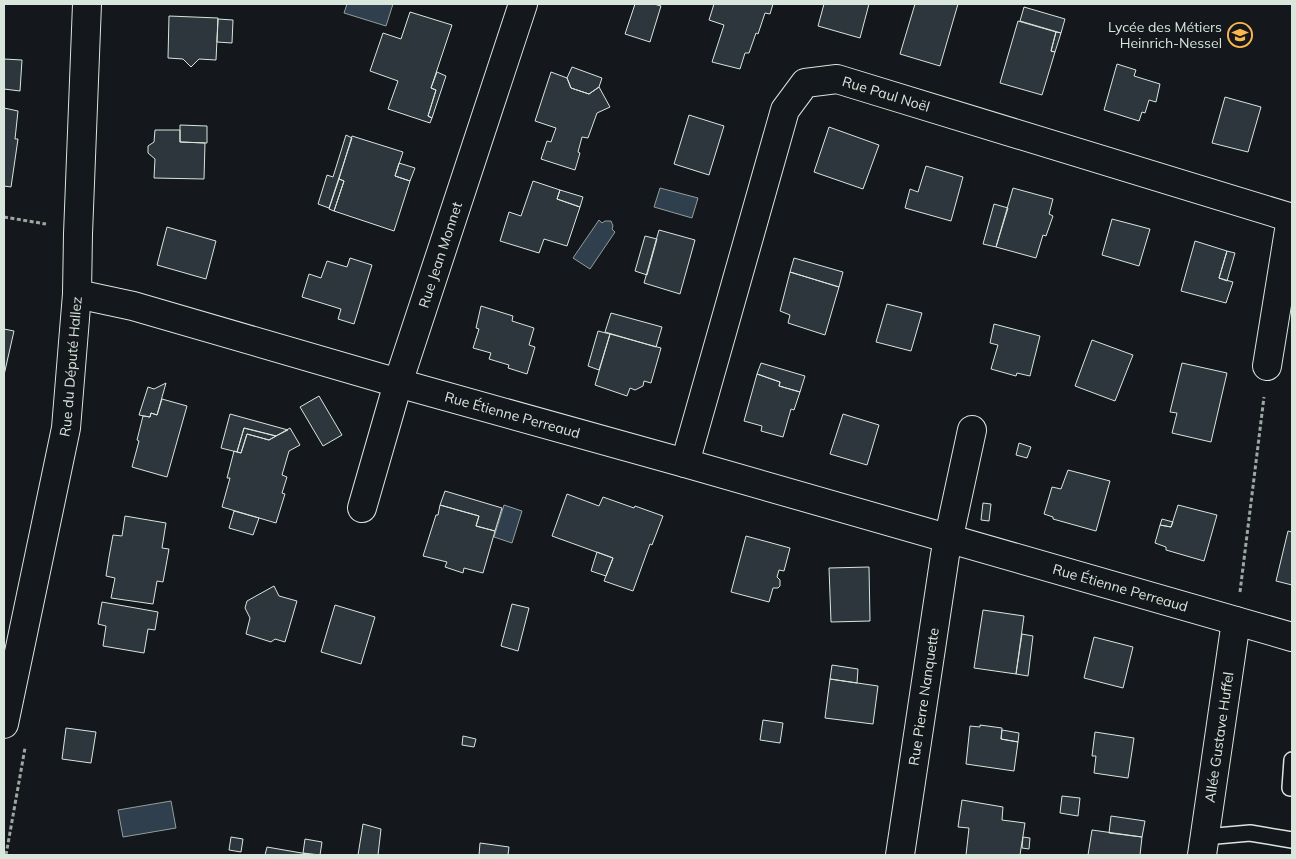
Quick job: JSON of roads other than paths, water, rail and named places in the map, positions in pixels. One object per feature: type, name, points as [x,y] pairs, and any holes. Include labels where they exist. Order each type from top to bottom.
[{"type":"street","name":"Rue du Député Hallez","points":[[4,724],[15,612],[66,428],[77,294],[87,4]]},
{"type":"street","name":"Rue Jean Monnet","points":[[362,508],[398,383],[523,4]]},
{"type":"street","name":"Rue Paul Noël","points":[[684,463],[785,110],[805,83],[837,79],[1292,218],[1267,366]]},
{"type":"street","name":"Rue Étienne Perreaud","points":[[77,294],[133,306],[1292,637]]},
{"type":"street","points":[[948,539],[972,430]]},
{"type":"street","name":"Rue Pierre Nanquette","points":[[900,855],[948,539]]},
{"type":"street","name":"Allée Gustave Huffel","points":[[1204,846],[1236,621]]},
{"type":"lane","points":[[1292,760],[1290,788],[1292,788]]},
{"type":"lane","points":[[1204,846],[1250,834],[1292,840]]},
{"type":"water","points":[[347,4],[393,4],[386,26],[344,13]]},
{"type":"water","points":[[660,188],[698,198],[692,218],[654,207]]},
{"type":"water","points":[[599,220],[602,223],[611,221],[612,229],[615,232],[590,269],[573,258]]},
{"type":"water","points":[[504,505],[522,511],[512,543],[494,537]]},
{"type":"water","points":[[171,801],[176,828],[123,837],[118,810]]},
{"type":"place","name":"Lycée des Métiers Heinrich-Nessel","points":[[1240,35]]}]
